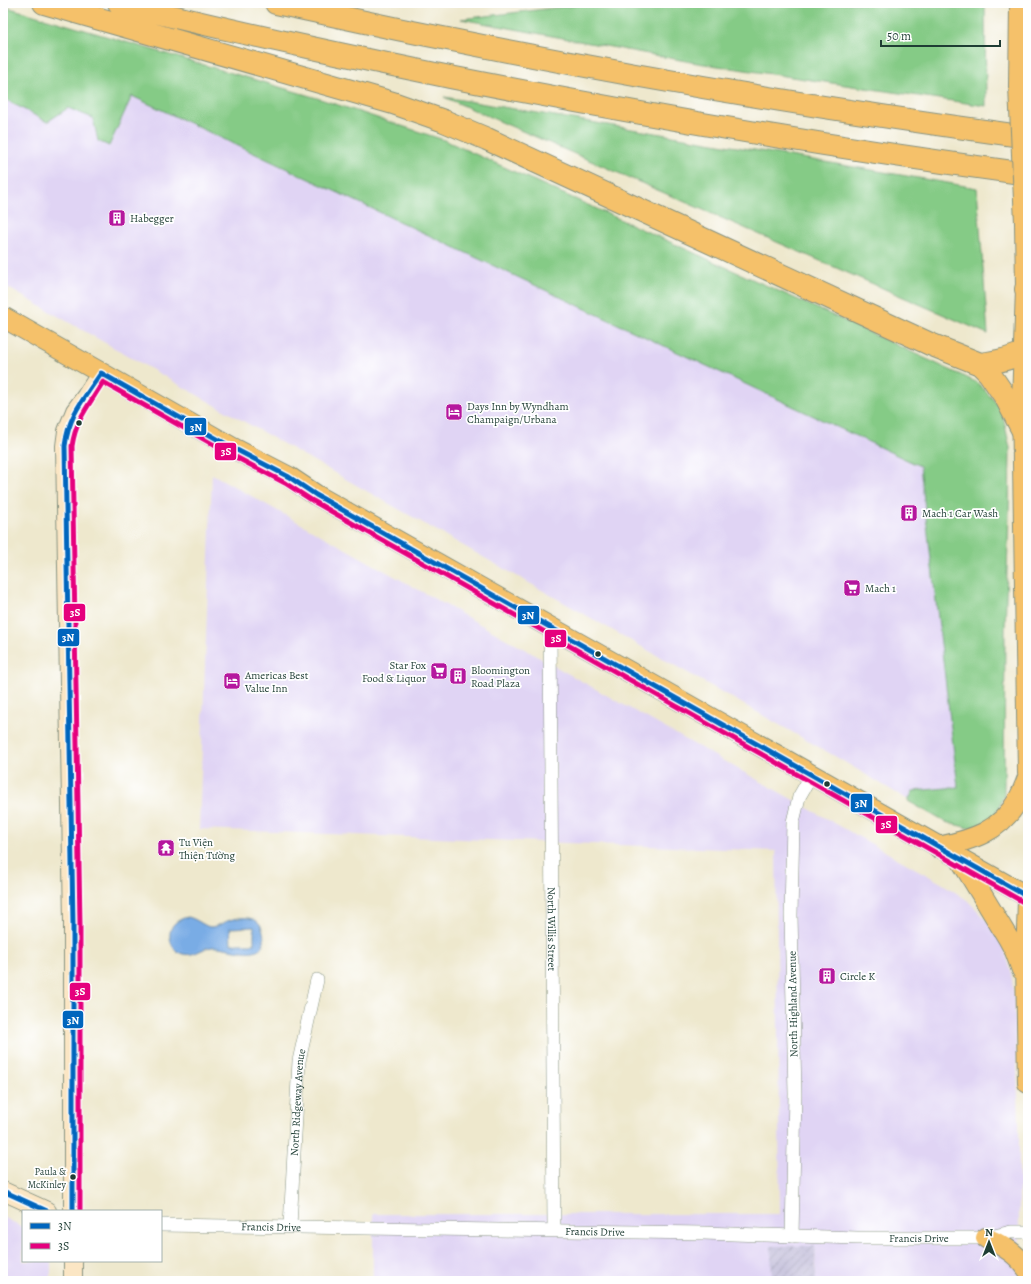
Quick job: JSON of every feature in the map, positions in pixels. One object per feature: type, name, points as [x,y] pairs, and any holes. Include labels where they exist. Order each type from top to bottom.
[{"type":"highway","points":[[44,3],[393,104],[487,139],[930,344],[980,364],[989,373],[999,387],[1023,431]]},
{"type":"highway","points":[[119,3],[354,57],[545,96],[694,123],[861,150],[1028,174]]},
{"type":"highway","points":[[276,3],[375,25],[520,54],[704,88],[863,114],[1028,137]]},
{"type":"highway","points":[[980,364],[1006,360],[1026,352]]},
{"type":"main road","points":[[1020,3],[1019,86],[1027,292],[1023,431],[1028,774]]},
{"type":"main road","points":[[3,317],[234,448],[290,477],[316,495],[1028,898],[1026,982],[1028,1083]]},
{"type":"main road","points":[[938,847],[972,838],[986,833],[995,827],[1012,810],[1019,799],[1028,777]]},
{"type":"main road","points":[[960,860],[1012,945],[1020,962],[1026,982]]},
{"type":"main road","points":[[986,1238],[1001,1244],[1010,1250],[1028,1270]]},
{"type":"street","points":[[73,1210],[73,924],[65,446],[67,431],[75,411],[101,373]]},
{"type":"street","name":"North Willis Street","points":[[550,627],[554,1230]]},
{"type":"street","name":"North Highland Avenue","points":[[792,1236],[795,1094],[791,915],[793,822],[799,797],[811,776]]},
{"type":"street","name":"North Ridgeway Avenue","points":[[290,1226],[299,1061],[316,980]]},
{"type":"street","points":[[3,1191],[44,1210]]},
{"type":"street","name":"Francis Drive","points":[[162,1226],[290,1226],[351,1229],[554,1230],[865,1238],[986,1238],[1011,1232],[1028,1232]]},
{"type":"street","points":[[73,1262],[73,1281]]},
{"type":"shaded area","points":[[3,40],[132,96],[921,466],[958,787],[945,822],[838,758],[3,285]]},
{"type":"shaded area","points":[[212,474],[943,884],[967,900],[988,921],[1002,941],[1011,970],[1015,1007],[1019,1126],[1019,1281],[816,1281],[815,1246],[772,1246],[772,1281],[373,1281],[373,1214],[780,1214],[776,851],[199,829]]},
{"type":"shaded area","points":[[3,1217],[22,1226],[22,1262],[51,1262],[51,1281],[3,1281]]},
{"type":"shaded area","points":[[771,1246],[815,1246],[816,1281],[772,1281]]},
{"type":"green space","points":[[595,3],[985,3],[986,106],[691,62],[461,19]]},
{"type":"green space","points":[[3,6],[317,98],[444,140],[845,321],[978,383],[1001,408],[1010,448],[1005,629],[1004,795],[995,816],[973,829],[945,822],[908,801],[913,791],[958,787],[920,466],[132,96],[109,146],[98,141],[93,118],[68,108],[47,122],[3,98]]},
{"type":"green space","points":[[444,97],[977,188],[988,334]]},
{"type":"water","points":[[188,917],[210,927],[237,918],[253,919],[259,923],[262,929],[264,940],[262,947],[257,950],[242,951],[212,947],[187,955],[183,954],[172,946],[170,932],[174,924],[179,920]],"holes":[[[254,927],[254,944],[231,944],[230,928]]]},
{"type":"transit line","name":"3N","points":[[73,1210],[73,924],[65,446],[70,425],[78,407],[101,373],[233,448],[289,477],[316,495],[1028,897]]},
{"type":"transit line","name":"3S","points":[[80,1210],[80,924],[72,446],[80,420],[103,382],[230,454],[285,483],[313,501],[1025,903]]},
{"type":"transit line","name":"3N","points":[[3,1191],[45,1210]]},
{"type":"place","name":"Habegger","points":[[117,218]]},
{"type":"place","name":"Days Inn by Wyndham Champaign/Urbana","points":[[454,412]]},
{"type":"place","name":"Mach 1 Car Wash","points":[[909,513]]},
{"type":"place","name":"Mach 1","points":[[852,588]]},
{"type":"place","name":"Star Fox Food & Liquor","points":[[439,671]]},
{"type":"place","name":"Bloomington Road Plaza","points":[[458,676]]},
{"type":"place","name":"Americas Best Value Inn","points":[[232,681]]},
{"type":"place","name":"Tu Viện Thiện Tường","points":[[166,848]]},
{"type":"place","name":"Circle K","points":[[827,976]]},
{"type":"place","name":"Paula & McKinley","points":[[73,1177]]}]
